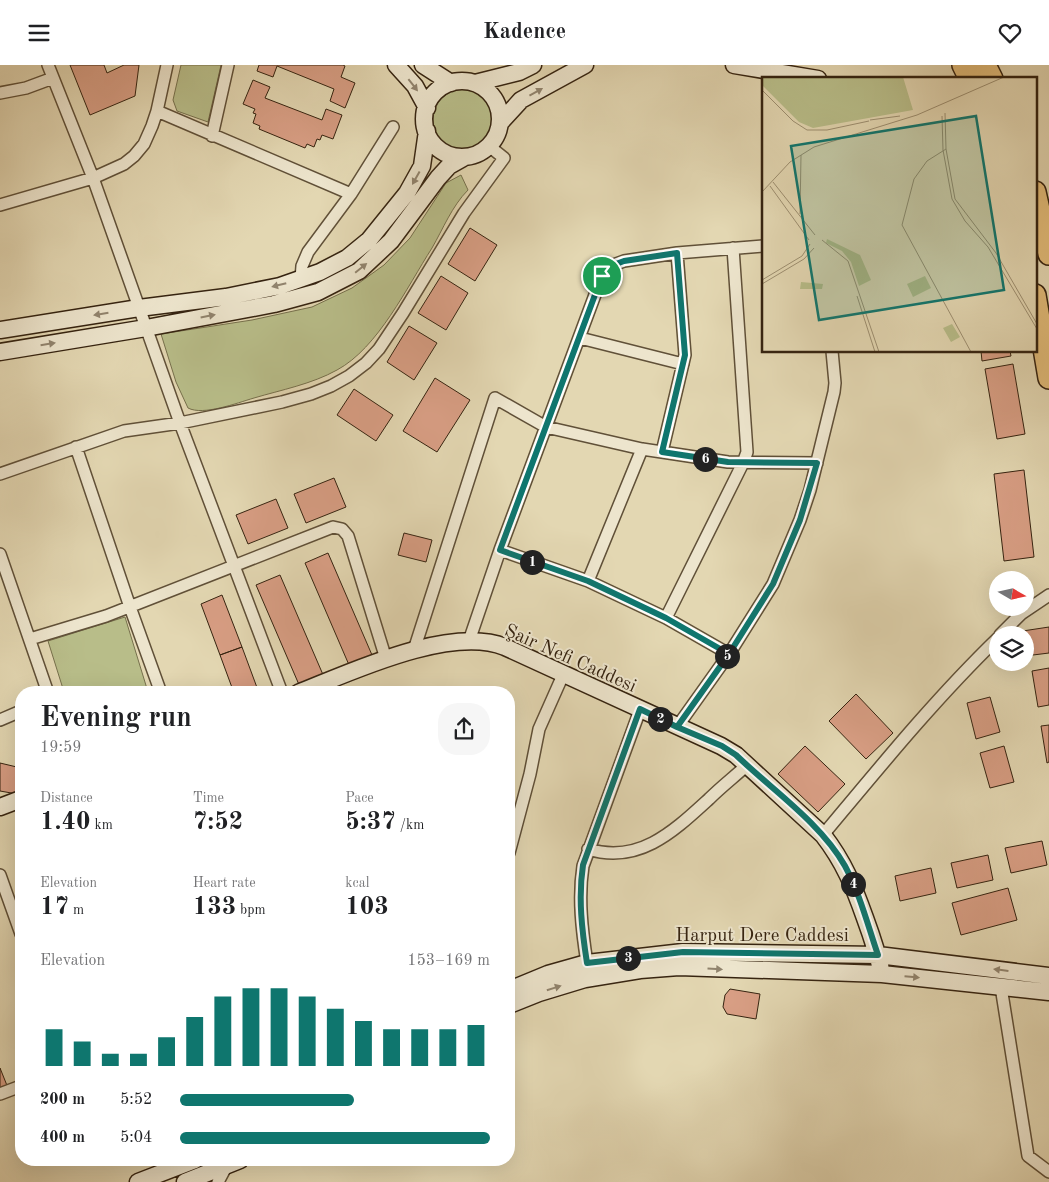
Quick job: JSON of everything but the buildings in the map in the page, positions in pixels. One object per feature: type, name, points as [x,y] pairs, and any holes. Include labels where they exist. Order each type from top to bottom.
[{"type":"highway","points":[[963,65],[969,77]]},
{"type":"highway","points":[[985,65],[991,77]]},
{"type":"highway","points":[[1036,196],[1049,254]]},
{"type":"highway","points":[[1036,301],[1049,378]]},
{"type":"street","points":[[48,65],[93,178],[180,423],[279,686]]},
{"type":"street","points":[[0,205],[93,178],[124,164],[134,156],[144,144],[157,111],[167,65]]},
{"type":"street","points":[[212,136],[228,65]]},
{"type":"street","points":[[396,65],[415,86],[426,108]]},
{"type":"street","points":[[424,65],[451,83]]},
{"type":"street","points":[[475,83],[519,72],[533,65]]},
{"type":"street","points":[[500,123],[520,100],[585,65]]},
{"type":"street","points":[[734,65],[806,77]]},
{"type":"street","points":[[0,93],[26,88],[53,78]]},
{"type":"street","points":[[0,352],[274,304],[318,292],[359,271],[391,241],[422,198],[449,166],[465,157],[478,154],[489,147],[496,136],[500,123],[499,110],[494,98],[475,83],[463,81],[451,83],[436,93],[426,108],[425,120],[432,142],[452,156],[465,157]]},
{"type":"street","points":[[157,111],[351,194]]},
{"type":"street","points":[[301,279],[302,266],[308,252],[351,194],[393,127]]},
{"type":"street","points":[[0,330],[139,308],[226,297],[280,286],[320,273],[347,258],[369,240],[407,193],[422,166],[427,131]]},
{"type":"street","points":[[0,474],[124,431],[180,423],[311,394],[343,379],[366,363],[379,349],[464,213],[504,158],[489,147]]},
{"type":"street","points":[[469,641],[500,550],[602,276],[608,269],[624,261],[677,253],[762,246]]},
{"type":"street","points":[[666,618],[743,463],[747,447],[733,248]]},
{"type":"street","points":[[662,452],[684,364],[686,347],[677,253]]},
{"type":"street","points":[[580,338],[684,364]]},
{"type":"street","points":[[677,727],[729,654],[773,584],[800,520],[817,463],[834,392],[832,353]]},
{"type":"street","points":[[414,650],[495,398],[546,427],[642,449],[743,463],[817,463]]},
{"type":"street","points":[[76,447],[130,607],[159,686]]},
{"type":"street","points":[[588,581],[642,449]]},
{"type":"street","points":[[30,639],[106,616],[333,527],[342,529],[348,535],[386,659]]},
{"type":"street","points":[[500,550],[588,581],[666,618],[729,654]]},
{"type":"street","points":[[0,554],[46,686]]},
{"type":"street","points":[[1009,626],[1021,615],[1049,595]]},
{"type":"street","name":"Şair Nefi Caddesi","points":[[316,686],[414,650],[469,641],[497,644],[722,746],[736,755],[823,835],[845,866],[878,955],[882,974]]},
{"type":"street","points":[[823,835],[900,743],[989,647]]},
{"type":"street","points":[[515,830],[530,774],[539,729],[563,675]]},
{"type":"street","points":[[587,963],[582,931],[580,881],[588,849],[640,709]]},
{"type":"street","points":[[0,720],[15,714]]},
{"type":"street","points":[[588,849],[608,853],[624,853],[652,844],[683,823],[746,766]]},
{"type":"street","points":[[0,807],[15,801]]},
{"type":"street","points":[[0,875],[15,917]]},
{"type":"street","name":"Harput Dere Caddesi","points":[[515,988],[548,974],[587,963],[683,952],[878,955],[1049,976]]},
{"type":"street","name":"Harput Dere Caddesi","points":[[515,1003],[538,993],[585,979],[640,969],[678,967],[882,974],[1049,992]]},
{"type":"street","points":[[1001,987],[1028,1156],[1049,1172]]},
{"type":"street","points":[[0,1094],[15,1089]]},
{"type":"street","points":[[138,1182],[180,1166]]},
{"type":"street","points":[[185,1182],[225,1166]]},
{"type":"street","points":[[218,1182],[231,1166]]},
{"type":"green space","points":[[181,65],[221,65],[208,122],[177,111],[173,100]]},
{"type":"green space","points":[[458,89],[470,89],[486,98],[493,108],[495,120],[493,132],[486,142],[470,151],[458,151],[447,146],[438,137],[433,126],[433,114],[438,103],[447,94]]},
{"type":"green space","points":[[461,175],[468,190],[452,210],[402,298],[366,347],[352,360],[327,375],[296,386],[211,410],[202,411],[188,408],[176,382],[161,334],[252,320],[312,307],[352,288],[384,265],[410,238],[446,183]]},
{"type":"green space","points":[[125,617],[146,686],[62,686],[48,641]]},
{"type":"route","points":[[602,276],[500,550],[588,581],[666,618],[729,654],[677,727],[640,709],[583,865],[580,881],[582,931],[587,963],[683,952],[878,955],[845,866],[823,835],[736,755],[722,746],[677,727],[703,691],[729,654],[773,584],[800,520],[817,463],[728,462],[662,452],[684,364],[686,347],[677,253],[624,261],[608,269],[602,276]]}]
